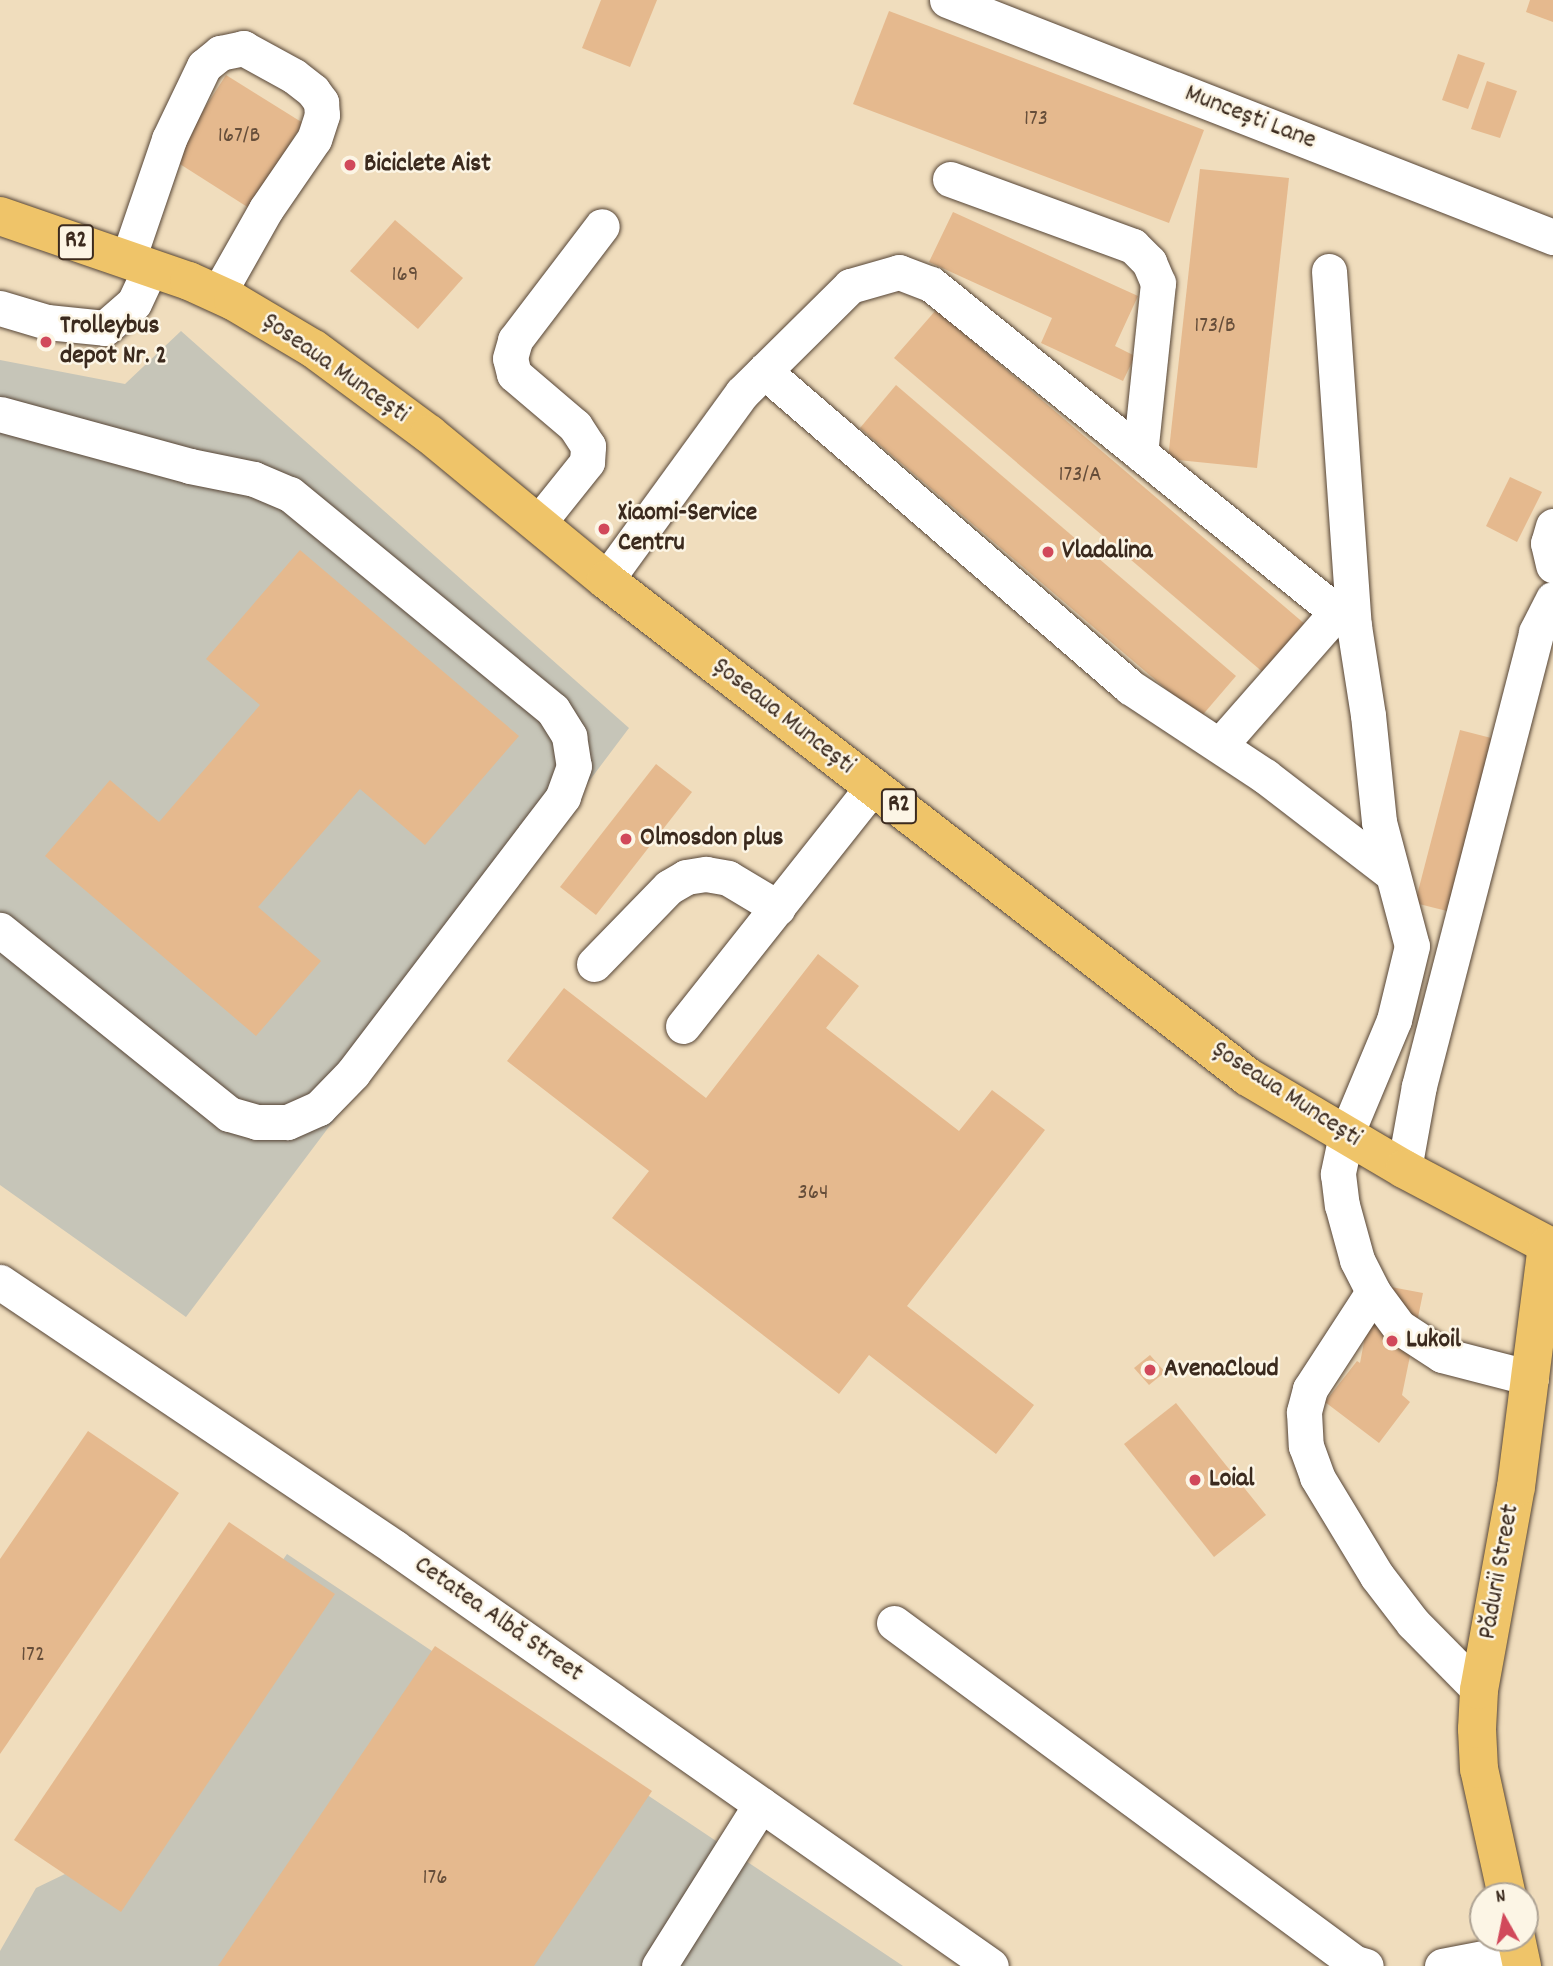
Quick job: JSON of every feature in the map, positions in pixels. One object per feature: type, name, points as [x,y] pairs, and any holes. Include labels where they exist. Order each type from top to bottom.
[{"type":"main road","name":"Șoseaua Muncești","points":[[0,216],[139,263],[218,294],[314,349],[539,522],[606,580],[1248,1077],[1404,1168],[1550,1247]]},
{"type":"main road","name":"Pădurii Street","points":[[1504,1882],[1479,1769],[1479,1690],[1516,1488],[1550,1247]]},
{"type":"street","name":"Muncești Lane","points":[[947,0],[1553,237]]},
{"type":"street","points":[[0,308],[47,322],[105,328],[134,303],[139,263],[173,128],[204,66],[220,53],[243,48],[294,76],[313,92],[321,102],[323,116],[314,139],[266,209],[218,294]]},
{"type":"street","points":[[950,179],[1133,246],[1149,262],[1158,283],[1140,453]]},
{"type":"street","points":[[539,522],[587,462],[588,446],[575,426],[514,374],[510,358],[515,340],[602,226]]},
{"type":"street","points":[[1329,271],[1345,619],[1368,715],[1379,822],[1412,946],[1394,1020],[1346,1135],[1338,1174],[1342,1205],[1357,1260],[1373,1292],[1399,1327],[1442,1354],[1531,1378]]},
{"type":"street","points":[[606,580],[741,393],[850,286],[899,272],[931,284],[1345,619]]},
{"type":"street","points":[[764,371],[1129,687],[1220,745],[1391,873]]},
{"type":"street","points":[[0,414],[190,466],[254,479],[290,494],[553,710],[569,736],[574,766],[563,797],[354,1073],[319,1108],[287,1122],[257,1122],[229,1114],[0,930]]},
{"type":"street","points":[[1553,526],[1548,543],[1553,565]]},
{"type":"street","points":[[1404,1168],[1419,1086],[1536,632],[1553,599]]},
{"type":"street","points":[[1220,745],[1345,619]]},
{"type":"street","points":[[683,1026],[873,786]]},
{"type":"street","points":[[594,964],[669,887],[686,877],[706,874],[727,878],[778,908]]},
{"type":"street","name":"Cetatea Albă Street","points":[[0,1282],[394,1547],[992,1966]]},
{"type":"street","points":[[1373,1292],[1310,1389],[1304,1412],[1306,1446],[1317,1477],[1377,1576],[1413,1623],[1479,1690]]},
{"type":"street","points":[[894,1623],[1355,1964],[1366,1966]]},
{"type":"street","points":[[659,1966],[761,1804]]},
{"type":"street","points":[[1442,1966],[1519,1952]]},
{"type":"street","points":[[1424,1966],[1435,1966]]},
{"type":"shaded area","points":[[181,331],[629,728],[186,1317],[0,1185],[0,360],[125,384]]},
{"type":"shaded area","points":[[287,1554],[903,1966],[0,1966],[0,1951],[36,1888],[65,1874]]},
{"type":"building","points":[[601,0],[657,0],[630,67],[582,48]]},
{"type":"building","points":[[1530,0],[1553,0],[1553,22],[1526,12]]},
{"type":"building","points":[[889,11],[1204,130],[1169,223],[853,104]]},
{"type":"building","points":[[1458,54],[1485,63],[1468,109],[1442,100]]},
{"type":"building","points":[[226,75],[303,123],[249,208],[172,159]]},
{"type":"building","points":[[1487,81],[1517,91],[1500,138],[1471,129]]},
{"type":"building","points":[[1200,169],[1289,178],[1257,468],[1168,459]]},
{"type":"building","points":[[953,212],[1138,296],[1115,346],[1135,356],[1123,381],[1041,343],[1052,318],[929,262]]},
{"type":"building","points":[[395,220],[463,278],[418,329],[350,271]]},
{"type":"building","points":[[936,310],[1306,625],[1265,674],[894,358]]},
{"type":"building","name":"Vladalina","points":[[896,385],[1236,676],[1200,718],[860,428]]},
{"type":"building","points":[[1510,477],[1542,492],[1517,542],[1486,526]]},
{"type":"building","points":[[300,550],[519,736],[425,845],[360,789],[258,907],[321,961],[256,1036],[45,856],[110,780],[159,822],[260,705],[206,659]]},
{"type":"building","points":[[1460,730],[1499,740],[1455,913],[1415,903]]},
{"type":"building","name":"Olmosdon plus","points":[[656,764],[692,792],[596,915],[560,887]]},
{"type":"building","points":[[818,954],[859,986],[826,1028],[959,1131],[992,1090],[1045,1130],[907,1306],[1034,1405],[996,1454],[869,1355],[839,1394],[612,1218],[649,1171],[507,1061],[564,988],[706,1098]]},
{"type":"building","points":[[1375,1284],[1423,1293],[1402,1395],[1410,1402],[1379,1443],[1325,1402],[1357,1361],[1360,1363]]},
{"type":"building","name":"AvenaCloud","points":[[1150,1355],[1165,1372],[1149,1385],[1134,1368]]},
{"type":"building","name":"Loial","points":[[1176,1403],[1266,1515],[1214,1557],[1124,1444]]},
{"type":"building","points":[[88,1431],[179,1493],[0,1754],[0,1559]]},
{"type":"building","points":[[229,1522],[335,1594],[121,1912],[14,1840]]},
{"type":"building","points":[[435,1646],[652,1791],[534,1966],[218,1966]]},
{"type":"place","name":"Biciclete Aist","points":[[350,165]]},
{"type":"place","name":"Trolleybus depot Nr. 2","points":[[46,342]]},
{"type":"place","name":"Xiaomi-Service Centru","points":[[604,529]]},
{"type":"place","name":"Vladalina","points":[[1048,552]]},
{"type":"place","name":"Olmosdon plus","points":[[626,839]]},
{"type":"place","name":"Lukoil","points":[[1392,1341]]},
{"type":"place","name":"AvenaCloud","points":[[1150,1370]]},
{"type":"place","name":"Loial","points":[[1195,1480]]}]
